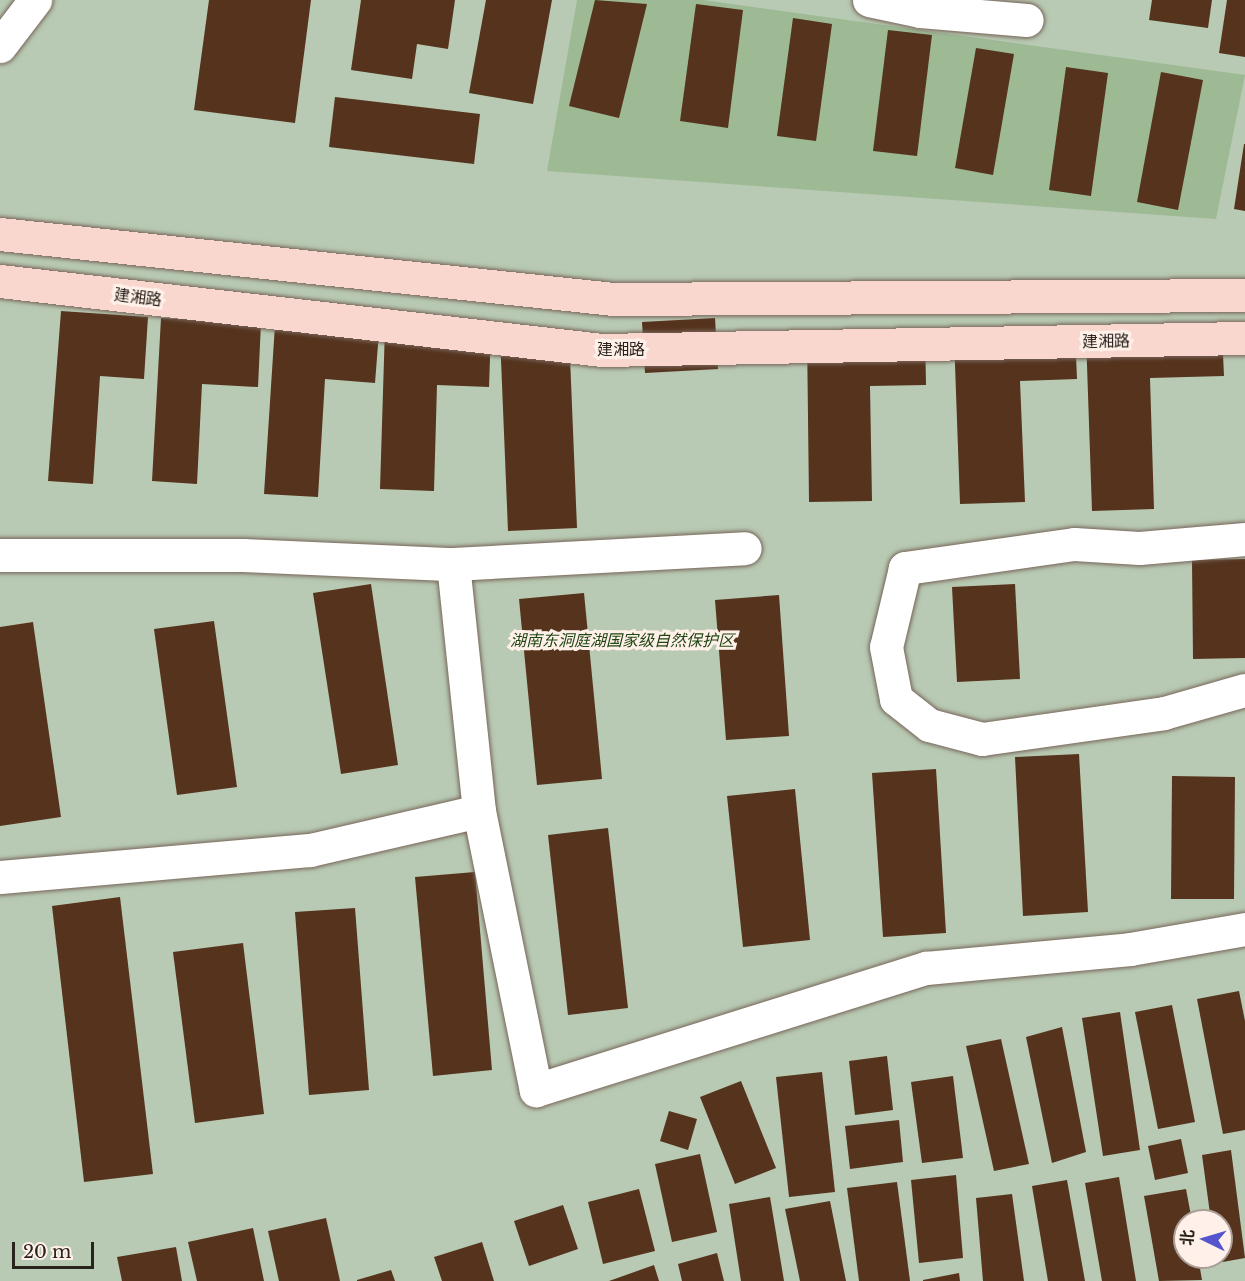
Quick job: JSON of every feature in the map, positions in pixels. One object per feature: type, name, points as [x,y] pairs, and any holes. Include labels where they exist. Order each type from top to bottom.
[{"type":"main road","points":[[0,234],[613,298],[1245,295]]},
{"type":"main road","name":"建湘路","points":[[0,281],[602,350],[1245,338]]},
{"type":"street","points":[[0,46],[35,0]]},
{"type":"street","points":[[869,0],[920,11],[1027,20]]},
{"type":"street","points":[[1245,539],[1139,548],[1074,544],[905,568],[886,647],[896,699],[929,725],[982,739],[1164,714],[1245,690]]},
{"type":"street","points":[[0,555],[243,555],[453,564],[745,548]]},
{"type":"street","points":[[453,564],[479,811],[536,1090],[926,968],[1130,949],[1245,929]]},
{"type":"street","points":[[0,877],[310,850],[479,811]]},
{"type":"green space","name":"湖南东洞庭湖国家级自然保护区","points":[[0,0],[1245,0],[1245,1281],[0,1281]]},
{"type":"green space","points":[[577,0],[703,0],[1245,75],[1216,219],[547,171]]},
{"type":"building","points":[[209,0],[311,0],[295,123],[194,110]]},
{"type":"building","points":[[361,0],[455,0],[448,49],[417,44],[412,79],[351,70]]},
{"type":"building","points":[[486,0],[552,0],[533,104],[469,93]]},
{"type":"building","points":[[595,0],[647,4],[619,118],[569,106]]},
{"type":"building","points":[[1152,0],[1212,0],[1208,28],[1149,20]]},
{"type":"building","points":[[1227,0],[1245,0],[1245,57],[1219,53]]},
{"type":"building","points":[[696,4],[743,10],[728,128],[680,121]]},
{"type":"building","points":[[793,18],[832,24],[816,141],[777,136]]},
{"type":"building","points":[[888,30],[932,35],[917,156],[873,151]]},
{"type":"building","points":[[976,48],[1014,54],[993,175],[955,168]]},
{"type":"building","points":[[1066,67],[1108,73],[1091,196],[1049,190]]},
{"type":"building","points":[[1161,72],[1203,80],[1178,210],[1137,202]]},
{"type":"building","points":[[335,97],[480,114],[474,164],[329,147]]},
{"type":"building","points":[[1245,144],[1245,211],[1234,209]]},
{"type":"building","points":[[61,311],[148,317],[144,379],[100,376],[93,484],[48,481]]},
{"type":"building","points":[[161,318],[261,323],[258,387],[202,384],[197,484],[152,481]]},
{"type":"building","points":[[715,318],[718,369],[645,373],[642,322]]},
{"type":"building","points":[[275,325],[379,332],[375,383],[325,379],[318,497],[264,494]]},
{"type":"building","points":[[385,327],[491,330],[489,387],[437,385],[434,491],[380,489]]},
{"type":"building","points":[[925,331],[926,385],[870,386],[872,501],[809,502],[807,333]]},
{"type":"building","points":[[1075,332],[1077,379],[1020,381],[1025,502],[960,504],[954,337]]},
{"type":"building","points":[[1222,332],[1224,376],[1150,378],[1154,509],[1092,511],[1086,336]]},
{"type":"building","points":[[569,333],[577,528],[508,531],[500,335]]},
{"type":"building","points":[[1245,559],[1245,658],[1193,659],[1192,560]]},
{"type":"building","points":[[371,584],[398,765],[341,774],[313,593]]},
{"type":"building","points":[[1015,584],[1020,679],[957,682],[952,587]]},
{"type":"building","points":[[584,593],[602,779],[537,785],[519,599]]},
{"type":"building","points":[[779,595],[789,736],[726,740],[715,600]]},
{"type":"building","points":[[214,621],[237,787],[177,795],[154,629]]},
{"type":"building","points":[[33,622],[61,817],[0,826],[0,627]]},
{"type":"building","points":[[1079,754],[1088,912],[1023,916],[1015,757]]},
{"type":"building","points":[[936,769],[946,933],[883,937],[872,773]]},
{"type":"building","points":[[1172,776],[1235,777],[1234,899],[1171,899]]},
{"type":"building","points":[[795,789],[810,940],[743,947],[727,796]]},
{"type":"building","points":[[608,828],[628,1008],[568,1015],[548,835]]},
{"type":"building","points":[[475,872],[492,1070],[433,1076],[415,877]]},
{"type":"building","points":[[120,897],[153,1174],[84,1182],[52,906]]},
{"type":"building","points":[[355,908],[369,1090],[309,1095],[295,912]]},
{"type":"building","points":[[243,943],[264,1114],[195,1123],[173,952]]},
{"type":"building","points":[[1239,991],[1245,1021],[1245,1130],[1223,1134],[1197,999]]},
{"type":"building","points":[[1172,1005],[1195,1122],[1158,1129],[1135,1012]]},
{"type":"building","points":[[1120,1012],[1140,1150],[1103,1156],[1082,1018]]},
{"type":"building","points":[[1062,1027],[1086,1152],[1052,1163],[1026,1037]]},
{"type":"building","points":[[1001,1039],[1029,1164],[994,1171],[966,1046]]},
{"type":"building","points":[[887,1056],[893,1110],[855,1115],[849,1061]]},
{"type":"building","points":[[822,1072],[835,1192],[789,1197],[776,1077]]},
{"type":"building","points":[[953,1076],[963,1158],[922,1163],[911,1082]]},
{"type":"building","points":[[741,1081],[776,1168],[735,1184],[700,1097]]},
{"type":"building","points":[[669,1111],[697,1119],[688,1150],[660,1141]]},
{"type":"building","points":[[899,1120],[903,1162],[850,1169],[845,1126]]},
{"type":"building","points":[[1181,1139],[1188,1173],[1155,1180],[1148,1146]]},
{"type":"building","points":[[1231,1150],[1245,1258],[1233,1260],[1233,1209],[1209,1209],[1202,1155]]},
{"type":"building","points":[[700,1154],[717,1232],[672,1242],[655,1164]]},
{"type":"building","points":[[956,1175],[963,1258],[919,1263],[911,1180]]},
{"type":"building","points":[[1119,1177],[1136,1281],[1102,1281],[1085,1183]]},
{"type":"building","points":[[1067,1180],[1085,1281],[1048,1281],[1032,1186]]},
{"type":"building","points":[[897,1182],[910,1281],[859,1281],[847,1188]]},
{"type":"building","points":[[639,1189],[655,1251],[603,1264],[588,1202]]},
{"type":"building","points":[[1186,1189],[1190,1209],[1173,1209],[1173,1269],[1200,1269],[1202,1280],[1159,1281],[1144,1196]]},
{"type":"building","points":[[1012,1194],[1024,1281],[983,1281],[976,1198]]},
{"type":"building","points":[[770,1197],[784,1281],[741,1281],[729,1204]]},
{"type":"building","points":[[830,1201],[846,1281],[800,1281],[785,1209]]},
{"type":"building","points":[[563,1205],[578,1249],[529,1266],[514,1221]]},
{"type":"building","points":[[326,1218],[340,1281],[279,1281],[268,1231]]},
{"type":"building","points":[[253,1228],[264,1281],[197,1281],[188,1242]]},
{"type":"building","points":[[482,1242],[494,1281],[442,1281],[434,1257]]},
{"type":"building","points":[[176,1247],[182,1281],[122,1281],[117,1257]]},
{"type":"building","points":[[717,1253],[724,1281],[682,1281],[678,1264]]},
{"type":"building","points":[[654,1265],[659,1281],[609,1281]]},
{"type":"building","points":[[391,1270],[395,1281],[357,1281],[357,1280]]},
{"type":"building","points":[[959,1273],[960,1281],[923,1281],[923,1280]]}]
